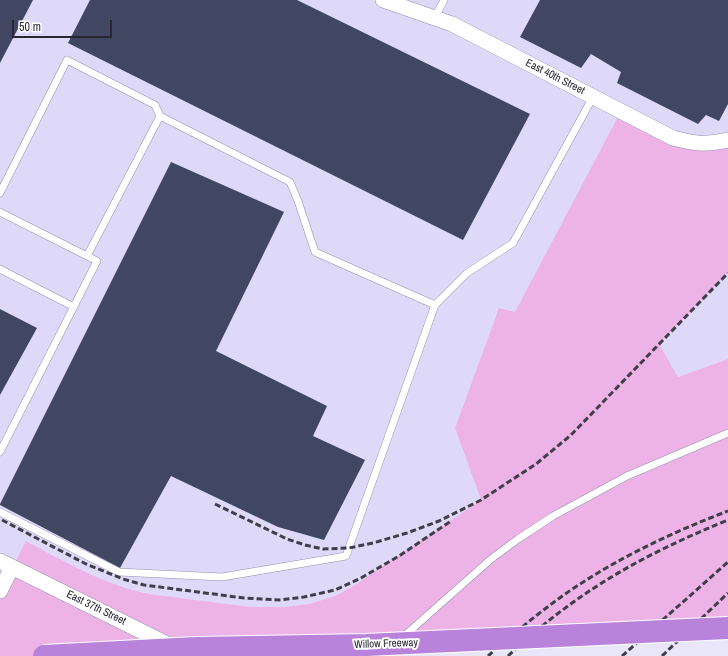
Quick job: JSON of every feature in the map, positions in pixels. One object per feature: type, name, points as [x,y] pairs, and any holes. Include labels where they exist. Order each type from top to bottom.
[{"type":"highway","name":"Willow Freeway","points":[[44,656],[196,648],[366,645],[728,628]]},
{"type":"street","name":"East 40th Street","points":[[383,0],[452,24],[673,138],[692,143],[709,144],[728,140]]},
{"type":"street","points":[[0,591],[6,564]]},
{"type":"street","name":"East 37th Street","points":[[6,564],[191,656]]},
{"type":"lane","points":[[435,17],[444,0]]},
{"type":"lane","points":[[0,193],[67,60],[155,105],[160,116],[290,182],[298,200],[315,252],[436,304]]},
{"type":"lane","points":[[0,512],[119,572],[222,577],[346,556],[436,304],[468,273],[513,243],[593,97]]},
{"type":"lane","points":[[86,256],[160,116]]},
{"type":"lane","points":[[0,212],[97,261],[0,452]]},
{"type":"lane","points":[[0,269],[74,307]]},
{"type":"lane","points":[[387,651],[491,559],[535,528],[571,506],[627,476],[728,433]]},
{"type":"shaded area","points":[[0,0],[728,0],[728,140],[709,144],[621,111],[515,313],[499,308],[455,428],[481,500],[355,585],[335,596],[309,604],[285,607],[251,607],[149,594],[117,585],[84,573],[26,541],[0,591]]},
{"type":"shaded area","points":[[621,111],[673,138],[728,140],[728,273],[659,344],[678,377],[728,359],[728,628],[44,656],[0,656],[0,591],[26,541],[101,579],[132,590],[149,594],[251,607],[285,607],[309,604],[335,596],[355,585],[481,500],[455,428],[499,308],[515,312]]},
{"type":"shaded area","points":[[728,273],[728,359],[678,377],[659,344]]},
{"type":"building","points":[[0,0],[33,0],[0,63]]},
{"type":"building","points":[[90,0],[297,0],[530,114],[463,240],[68,43]]},
{"type":"building","points":[[540,0],[728,0],[728,104],[719,121],[706,115],[698,124],[617,83],[621,72],[591,54],[581,68],[520,37]]},
{"type":"building","points":[[171,162],[284,212],[216,351],[327,406],[313,436],[365,460],[324,540],[278,527],[171,476],[120,568],[0,504]]},
{"type":"building","points":[[0,309],[37,328],[0,395]]},
{"type":"railway","points":[[215,504],[287,539],[323,549],[349,548],[373,543],[407,533],[439,521],[481,500],[536,464],[571,435],[728,273]]},
{"type":"railway","points":[[488,656],[518,630],[571,590],[608,567],[647,546],[728,511]]},
{"type":"railway","points":[[2,520],[86,564],[123,579],[144,585],[244,598],[279,600],[304,597],[335,590],[361,578],[399,556],[451,521]]},
{"type":"railway","points":[[508,656],[533,633],[559,613],[611,577],[667,547],[728,520]]},
{"type":"railway","points":[[622,656],[728,562]]},
{"type":"railway","points":[[662,656],[728,593]]}]
